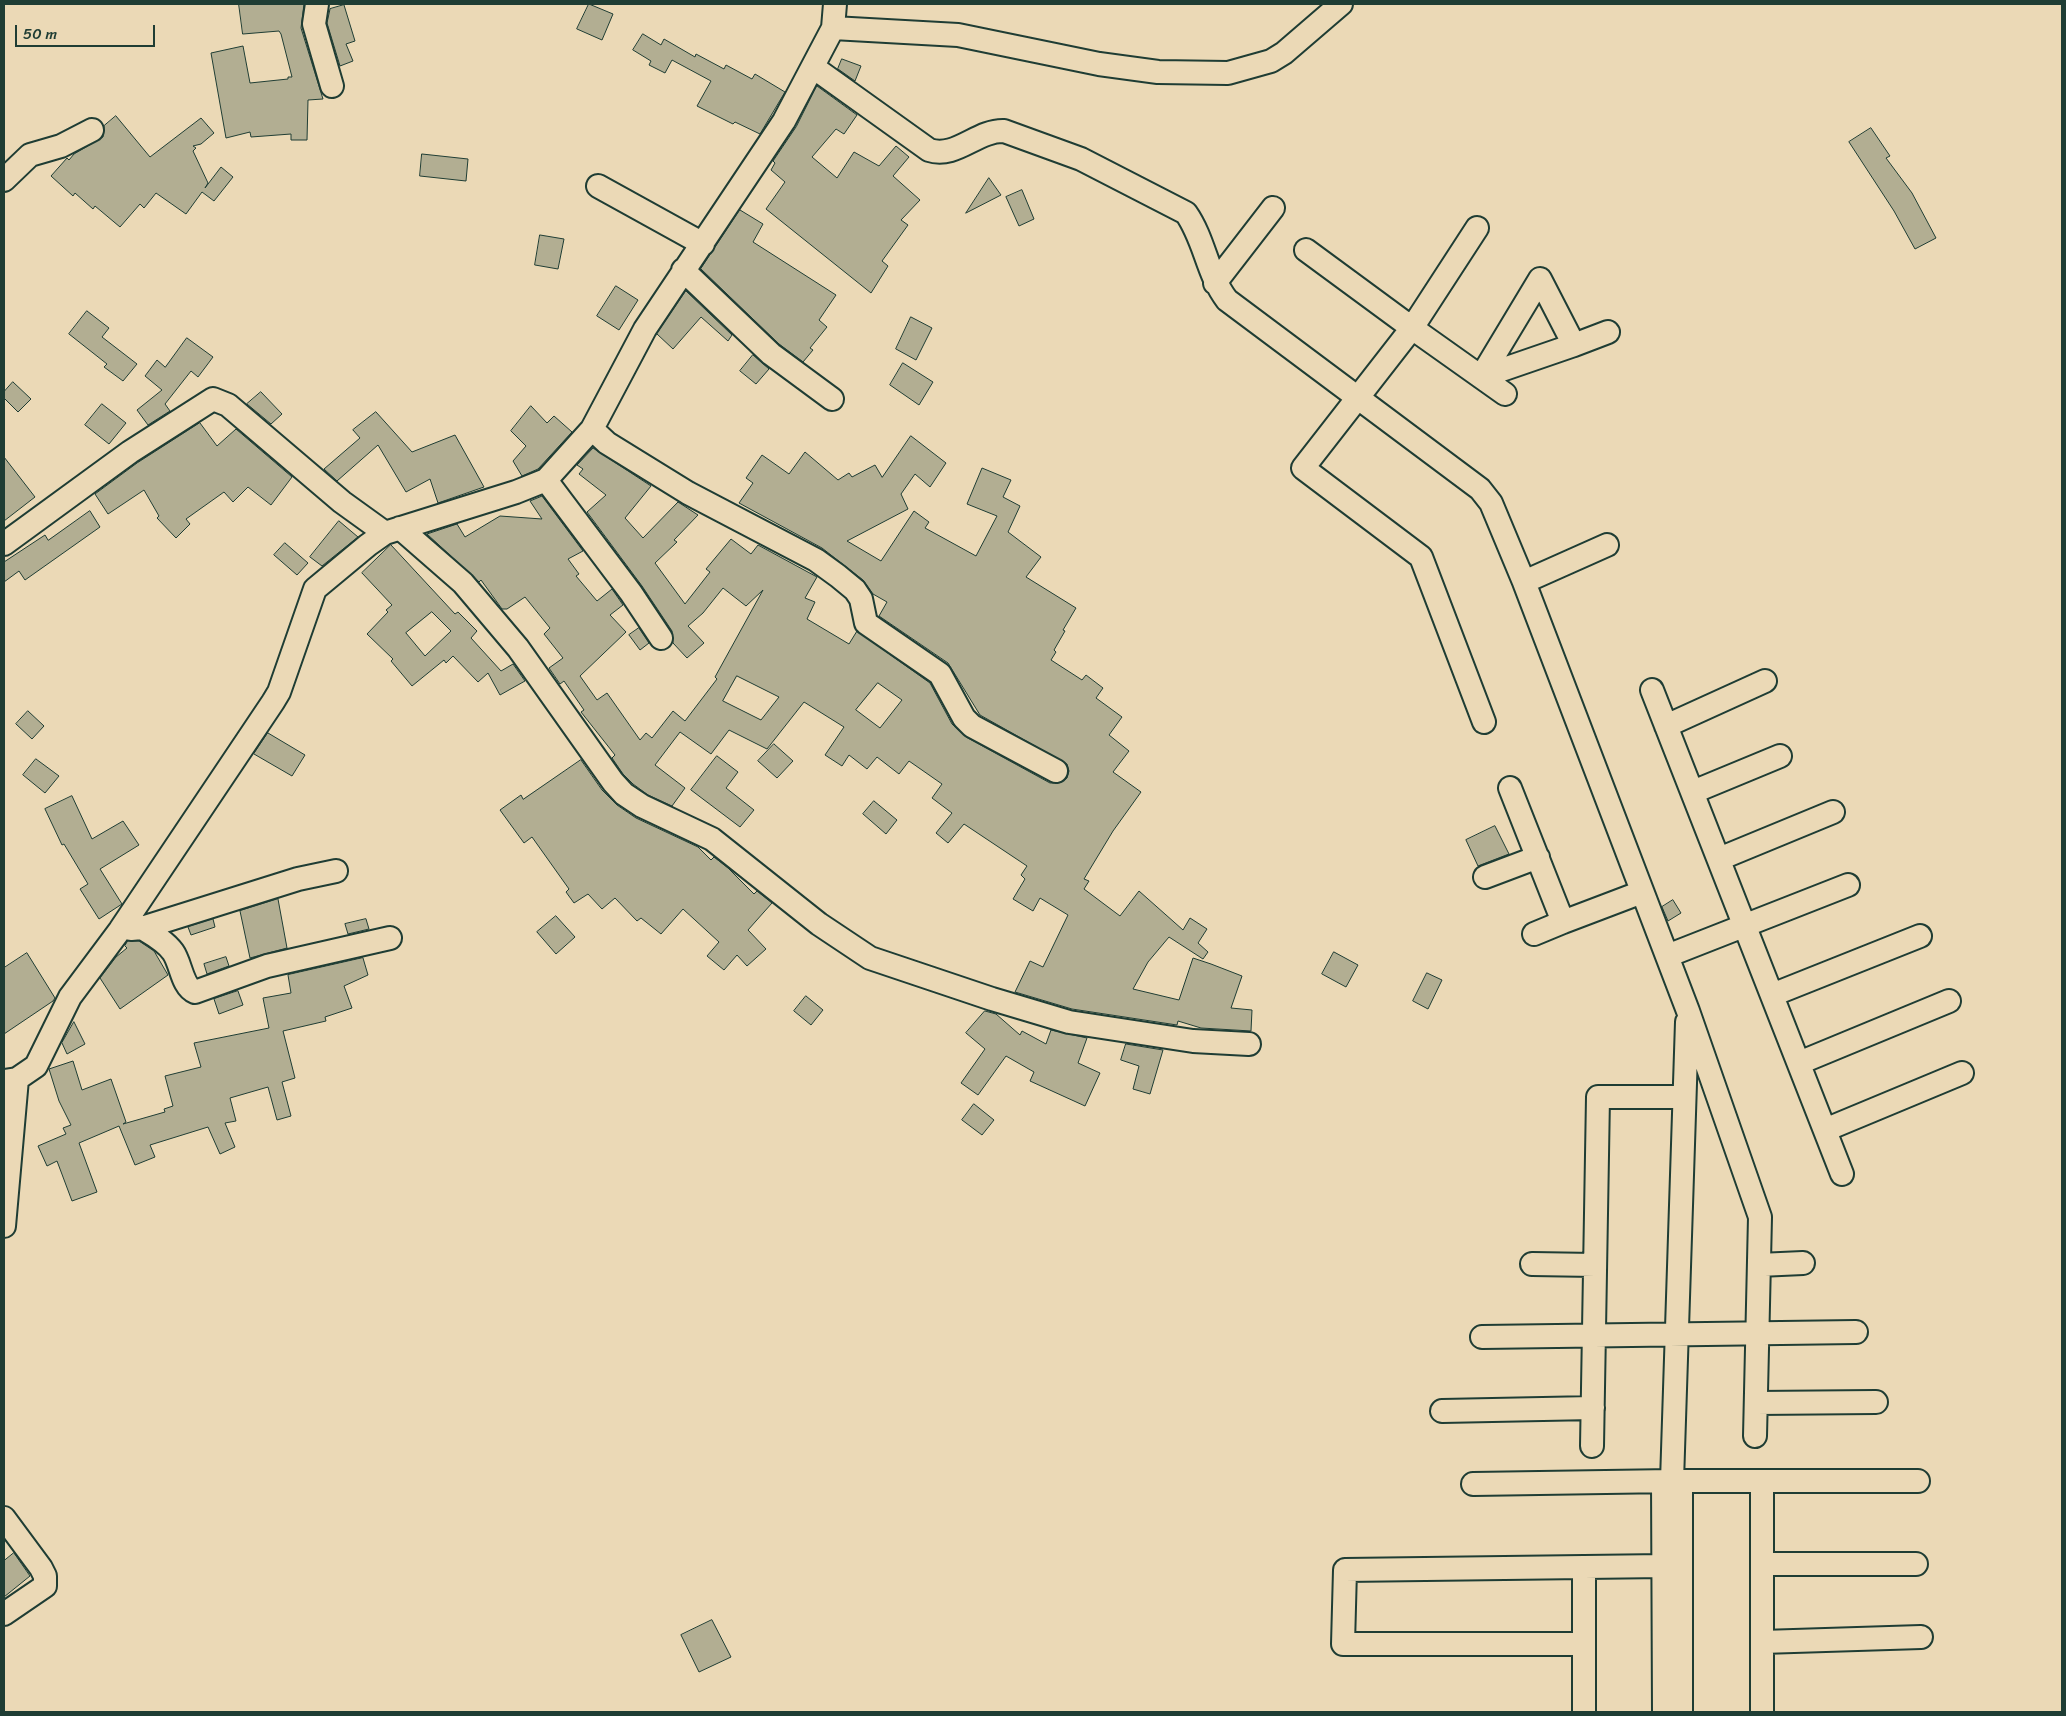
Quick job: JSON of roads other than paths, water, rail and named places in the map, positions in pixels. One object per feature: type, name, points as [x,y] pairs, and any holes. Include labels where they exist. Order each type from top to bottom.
[{"type":"street","points":[[317,4],[314,24],[332,86]]},
{"type":"street","points":[[4,1226],[11,1080],[36,1066],[70,997],[131,929],[279,692],[315,589],[368,545],[392,531],[516,492],[546,480],[592,429],[645,329],[784,122],[833,28],[835,4]]},
{"type":"street","points":[[833,28],[958,35],[1098,64],[1158,72],[1228,72],[1270,61],[1284,53],[1341,4]]},
{"type":"street","points":[[813,67],[929,150],[948,151],[994,131],[1004,131],[1081,159],[1186,213],[1194,227],[1215,283],[1227,300],[1486,495],[1524,582],[1688,1011],[1760,1216],[1755,1436]]},
{"type":"street","points":[[4,180],[30,155],[60,146],[92,130]]},
{"type":"street","points":[[598,186],[703,244]]},
{"type":"street","points":[[1215,283],[1273,208]]},
{"type":"street","points":[[1477,228],[1412,328],[1303,468],[1421,556],[1484,722]]},
{"type":"street","points":[[1306,250],[1505,394]]},
{"type":"street","points":[[683,270],[771,354],[832,399]]},
{"type":"street","points":[[1481,377],[1540,279],[1574,345]]},
{"type":"street","points":[[1481,377],[1608,332]]},
{"type":"street","points":[[4,544],[130,452],[213,399],[228,405],[342,502],[392,531],[464,583],[518,648],[613,782],[624,794],[642,806],[712,839],[818,924],[870,958],[992,1000],[1069,1022],[1193,1041],[1249,1044]]},
{"type":"street","points":[[592,429],[607,443],[688,493],[816,560],[838,576],[855,590],[861,599],[866,622],[940,674],[964,718],[972,726],[1056,771]]},
{"type":"street","points":[[546,480],[631,593],[661,638]]},
{"type":"street","points":[[1524,582],[1607,545]]},
{"type":"street","points":[[1666,726],[1765,681]]},
{"type":"street","points":[[1652,690],[1842,1174]]},
{"type":"street","points":[[1693,792],[1780,756]]},
{"type":"street","points":[[1510,788],[1563,922]]},
{"type":"street","points":[[1719,859],[1833,812]]},
{"type":"street","points":[[1485,877],[1538,857]]},
{"type":"street","points":[[131,929],[298,879],[336,870]]},
{"type":"street","points":[[1667,956],[1848,885]]},
{"type":"street","points":[[1534,934],[1642,892]]},
{"type":"street","points":[[131,929],[165,943],[173,952],[188,987],[195,992],[267,966],[390,938]]},
{"type":"street","points":[[1772,995],[1920,936]]},
{"type":"street","points":[[1799,1063],[1949,1001]]},
{"type":"street","points":[[1681,1712],[1672,1481],[1683,1097],[1688,1011]]},
{"type":"street","points":[[1825,1130],[1962,1073]]},
{"type":"street","points":[[1592,1446],[1598,1097],[1683,1097]]},
{"type":"street","points":[[1759,1264],[1803,1263]]},
{"type":"street","points":[[1532,1264],[1595,1265]]},
{"type":"street","points":[[1482,1337],[1856,1332]]},
{"type":"street","points":[[1756,1403],[1876,1402]]},
{"type":"street","points":[[1442,1412],[1593,1408]]},
{"type":"street","points":[[1664,1712],[1664,1566],[1672,1481]]},
{"type":"street","points":[[1473,1484],[1672,1481],[1918,1482]]},
{"type":"street","points":[[1762,1481],[1762,1712]]},
{"type":"street","points":[[4,1518],[41,1568],[45,1576],[45,1586],[4,1614]]},
{"type":"street","points":[[1762,1564],[1916,1564]]},
{"type":"street","points":[[1584,1644],[1343,1644],[1345,1570],[1664,1566]]},
{"type":"street","points":[[1584,1567],[1584,1712]]},
{"type":"street","points":[[1762,1642],[1922,1637]]}]
